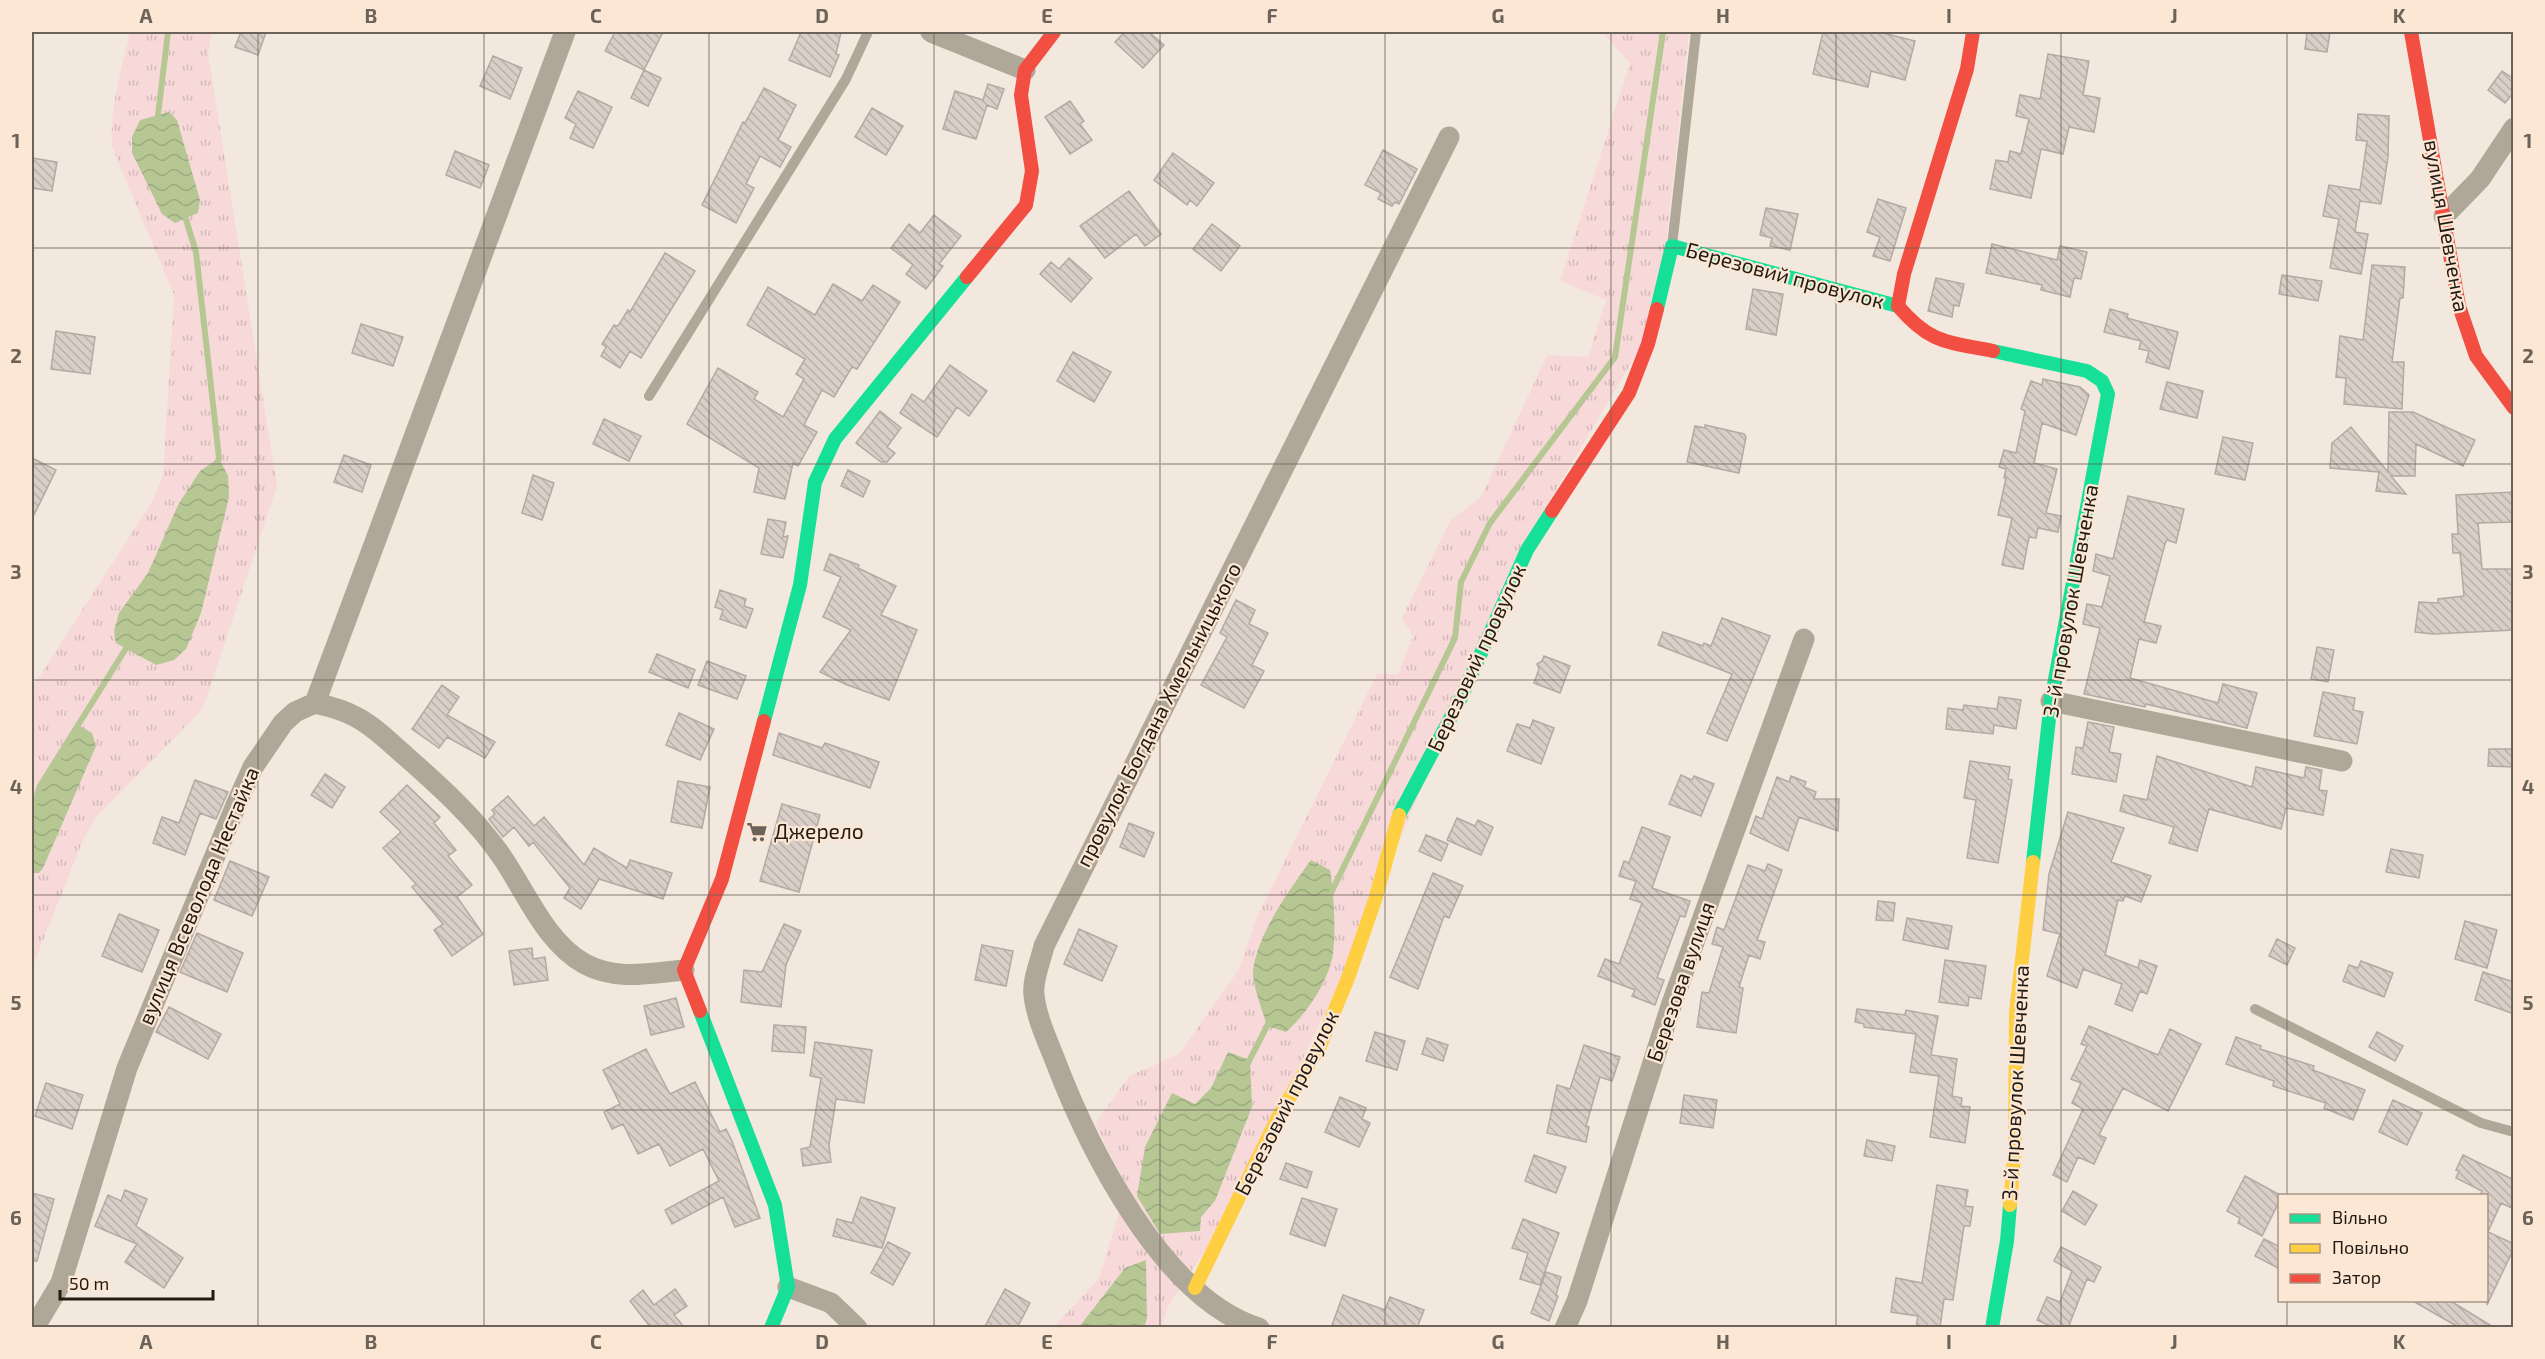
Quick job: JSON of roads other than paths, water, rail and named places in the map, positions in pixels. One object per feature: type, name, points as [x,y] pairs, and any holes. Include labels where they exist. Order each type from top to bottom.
[{"type":"street","points":[[565,32],[315,703],[338,709],[367,723],[433,780],[487,837],[548,929],[566,950],[584,964],[605,972],[626,975],[684,970]]},
{"type":"street","points":[[931,32],[1025,70]]},
{"type":"street","points":[[771,1328],[788,1287],[775,1205],[684,970],[722,879],[800,585],[815,482],[835,439],[1026,204],[1032,171],[1021,95],[1025,70],[1054,32]]},
{"type":"street","points":[[1898,306],[1904,274],[1967,69],[1973,32]]},
{"type":"street","name":"вулиця Шевченка","points":[[2411,32],[2459,306],[2476,356],[2511,399]]},
{"type":"street","points":[[2444,216],[2480,179],[2514,128]]},
{"type":"street","name":"провулок Богдана Хмельницького","points":[[1258,1328],[1219,1310],[1157,1250],[1109,1177],[1066,1089],[1044,1033],[1033,993],[1044,946],[1449,137]]},
{"type":"street","name":"Березовий провулок","points":[[1195,1288],[1277,1119],[1320,1046],[1348,978],[1375,900],[1399,816],[1461,698],[1527,550],[1629,393],[1648,344],[1672,246],[1898,306]]},
{"type":"street","name":"3-й провулок Шевченка","points":[[1898,306],[1909,319],[1934,339],[2087,371],[2102,381],[2108,394],[2051,700],[2016,1013],[2015,1147],[2007,1241],[1992,1328]]},
{"type":"street","name":"Березова вулиця","points":[[1565,1328],[1577,1301],[1672,1003],[1804,639]]},
{"type":"street","points":[[2051,700],[2342,761]]},
{"type":"street","name":"вулиця Всеволода Нестайка","points":[[34,1328],[61,1283],[127,1068],[239,798],[253,767],[283,723],[295,712],[315,703]]},
{"type":"street","points":[[788,1287],[831,1304],[857,1328]]},
{"type":"lane","points":[[649,396],[846,79],[868,32]]},
{"type":"lane","points":[[1672,246],[1696,32]]},
{"type":"lane","points":[[2255,1009],[2481,1123],[2514,1132]]},
{"type":"water","points":[[169,112],[177,120],[200,200],[198,213],[175,223],[162,214],[132,153],[132,137],[140,120]]},
{"type":"water","points":[[219,458],[228,476],[229,497],[201,613],[186,649],[174,660],[156,665],[116,643],[114,631],[119,613],[148,573],[178,505],[200,471]]},
{"type":"water","points":[[78,725],[92,733],[96,746],[43,868],[39,873],[34,873],[32,811],[40,786]]},
{"type":"water","points":[[1311,860],[1330,870],[1334,917],[1333,955],[1319,992],[1286,1032],[1267,1026],[1253,971],[1268,927],[1284,898]]},
{"type":"water","points":[[1228,1052],[1250,1060],[1252,1107],[1215,1201],[1201,1217],[1200,1231],[1160,1234],[1137,1196],[1145,1147],[1172,1093],[1195,1104],[1211,1088]]},
{"type":"water","points":[[1146,1260],[1147,1319],[1144,1327],[1079,1327],[1125,1268]]},
{"type":"waterway","points":[[157,123],[168,32]]},
{"type":"waterway","points":[[1330,895],[1455,638],[1461,582],[1490,523],[1615,357],[1663,32]]},
{"type":"waterway","points":[[184,213],[196,252],[219,458],[217,463]]},
{"type":"waterway","points":[[32,811],[40,786],[130,642]]},
{"type":"waterway","points":[[1246,1067],[1270,1020]]},
{"type":"place","name":"Джерело","points":[[757,832]]}]
